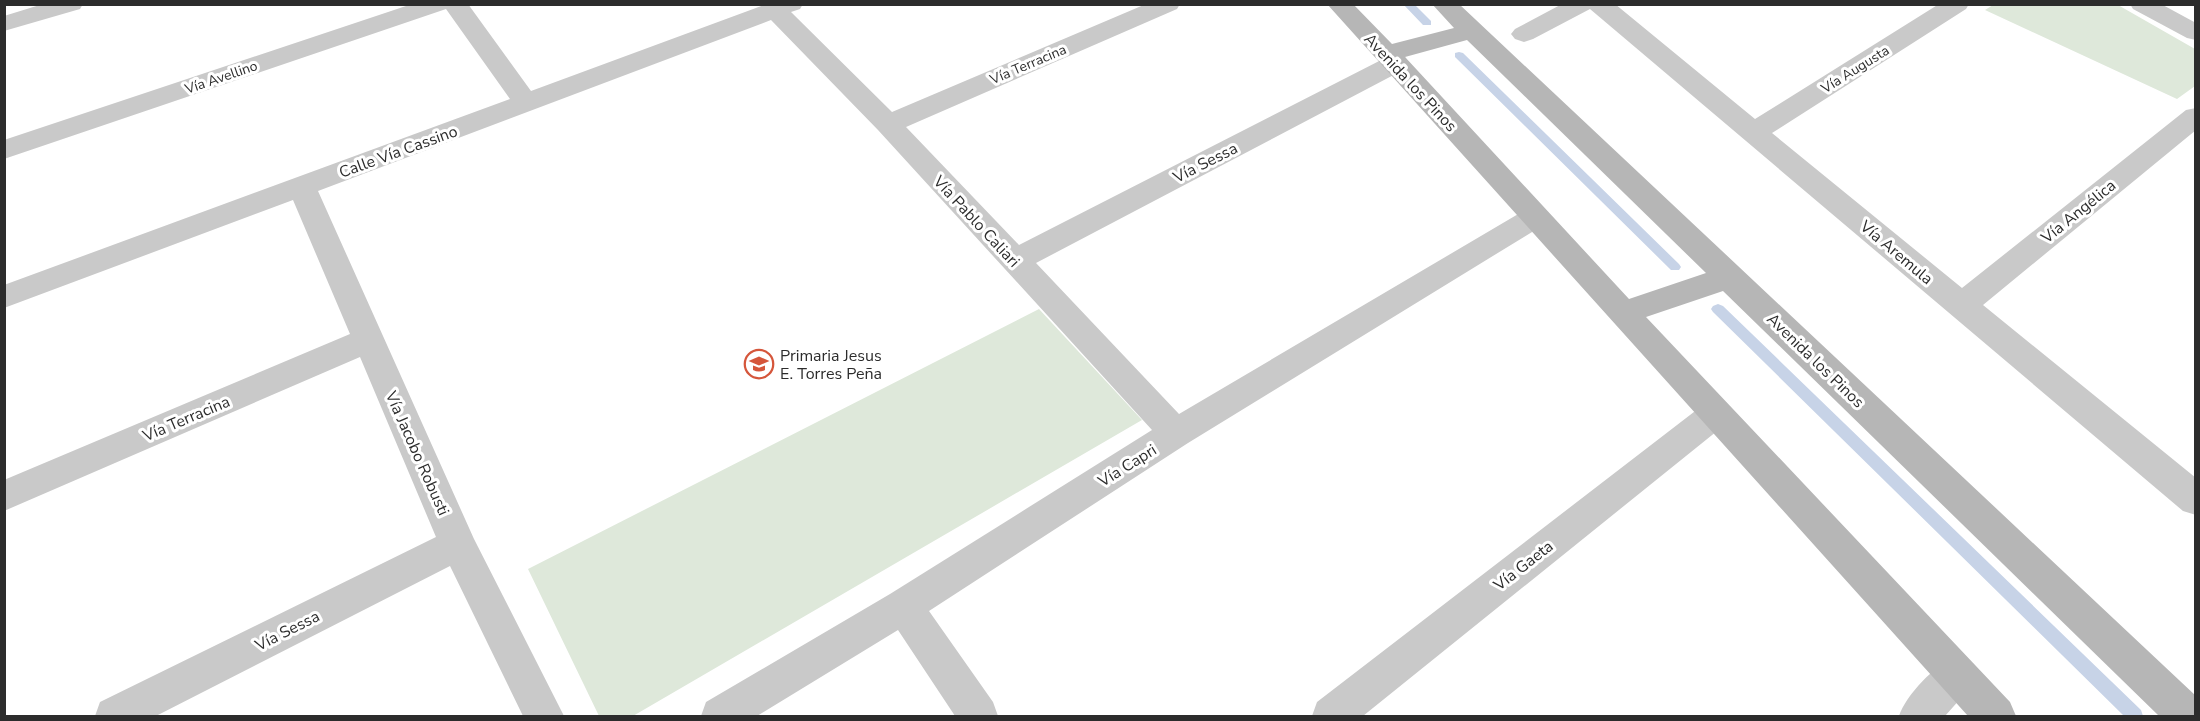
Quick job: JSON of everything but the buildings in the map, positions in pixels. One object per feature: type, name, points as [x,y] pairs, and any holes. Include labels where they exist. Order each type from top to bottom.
[{"type":"street","points":[[4,24],[71,4]]},
{"type":"street","name":"Vía Avellino","points":[[4,150],[438,4]]},
{"type":"street","points":[[455,4],[526,103]]},
{"type":"street","name":"Vía Terracina","points":[[888,124],[1168,4]]},
{"type":"street","name":"Avenida los Pinos","points":[[1339,4],[1995,717]]},
{"type":"street","name":"Avenida los Pinos","points":[[1444,4],[2187,717]]},
{"type":"street","points":[[1524,34],[1582,4]]},
{"type":"street","name":"Vía Aremula","points":[[1599,4],[2196,500]]},
{"type":"street","name":"Vía Augusta","points":[[1754,133],[1957,4]]},
{"type":"street","points":[[2142,4],[2191,26]]},
{"type":"street","name":"Calle Vía Cassino","points":[[4,297],[783,7]]},
{"type":"street","name":"Vía Pablo Caliari","points":[[783,7],[1014,261],[1176,433]]},
{"type":"street","points":[[1391,59],[1471,31]]},
{"type":"street","name":"Vía Sessa","points":[[1014,261],[1391,59]]},
{"type":"street","name":"Vía Angélica","points":[[1961,306],[2196,116]]},
{"type":"street","name":"Vía Jacobo Robusti","points":[[302,186],[458,544],[544,717]]},
{"type":"street","name":"Vía Capri","points":[[721,717],[904,606],[1176,433],[1535,217]]},
{"type":"street","points":[[1623,313],[1729,277]]},
{"type":"street","name":"Vía Terracina","points":[[4,496],[368,340]]},
{"type":"street","name":"Vía Gaeta","points":[[1332,717],[1715,414]]},
{"type":"street","name":"Vía Sessa","points":[[115,717],[458,544]]},
{"type":"street","points":[[904,606],[978,717]]},
{"type":"street","points":[[1918,717],[1956,675]]},
{"type":"green space","points":[[1993,5],[2118,5],[2195,49],[2195,86],[2177,99],[1985,10]]},
{"type":"green space","points":[[1039,309],[1142,420],[633,716],[599,716],[528,569]]},
{"type":"waterway","points":[[1408,4],[1427,23]]},
{"type":"waterway","points":[[1459,55],[1675,267]]},
{"type":"waterway","points":[[1718,309],[2135,716]]},
{"type":"place","name":"Primaria Jesus E. Torres Peña","points":[[759,364]]}]
